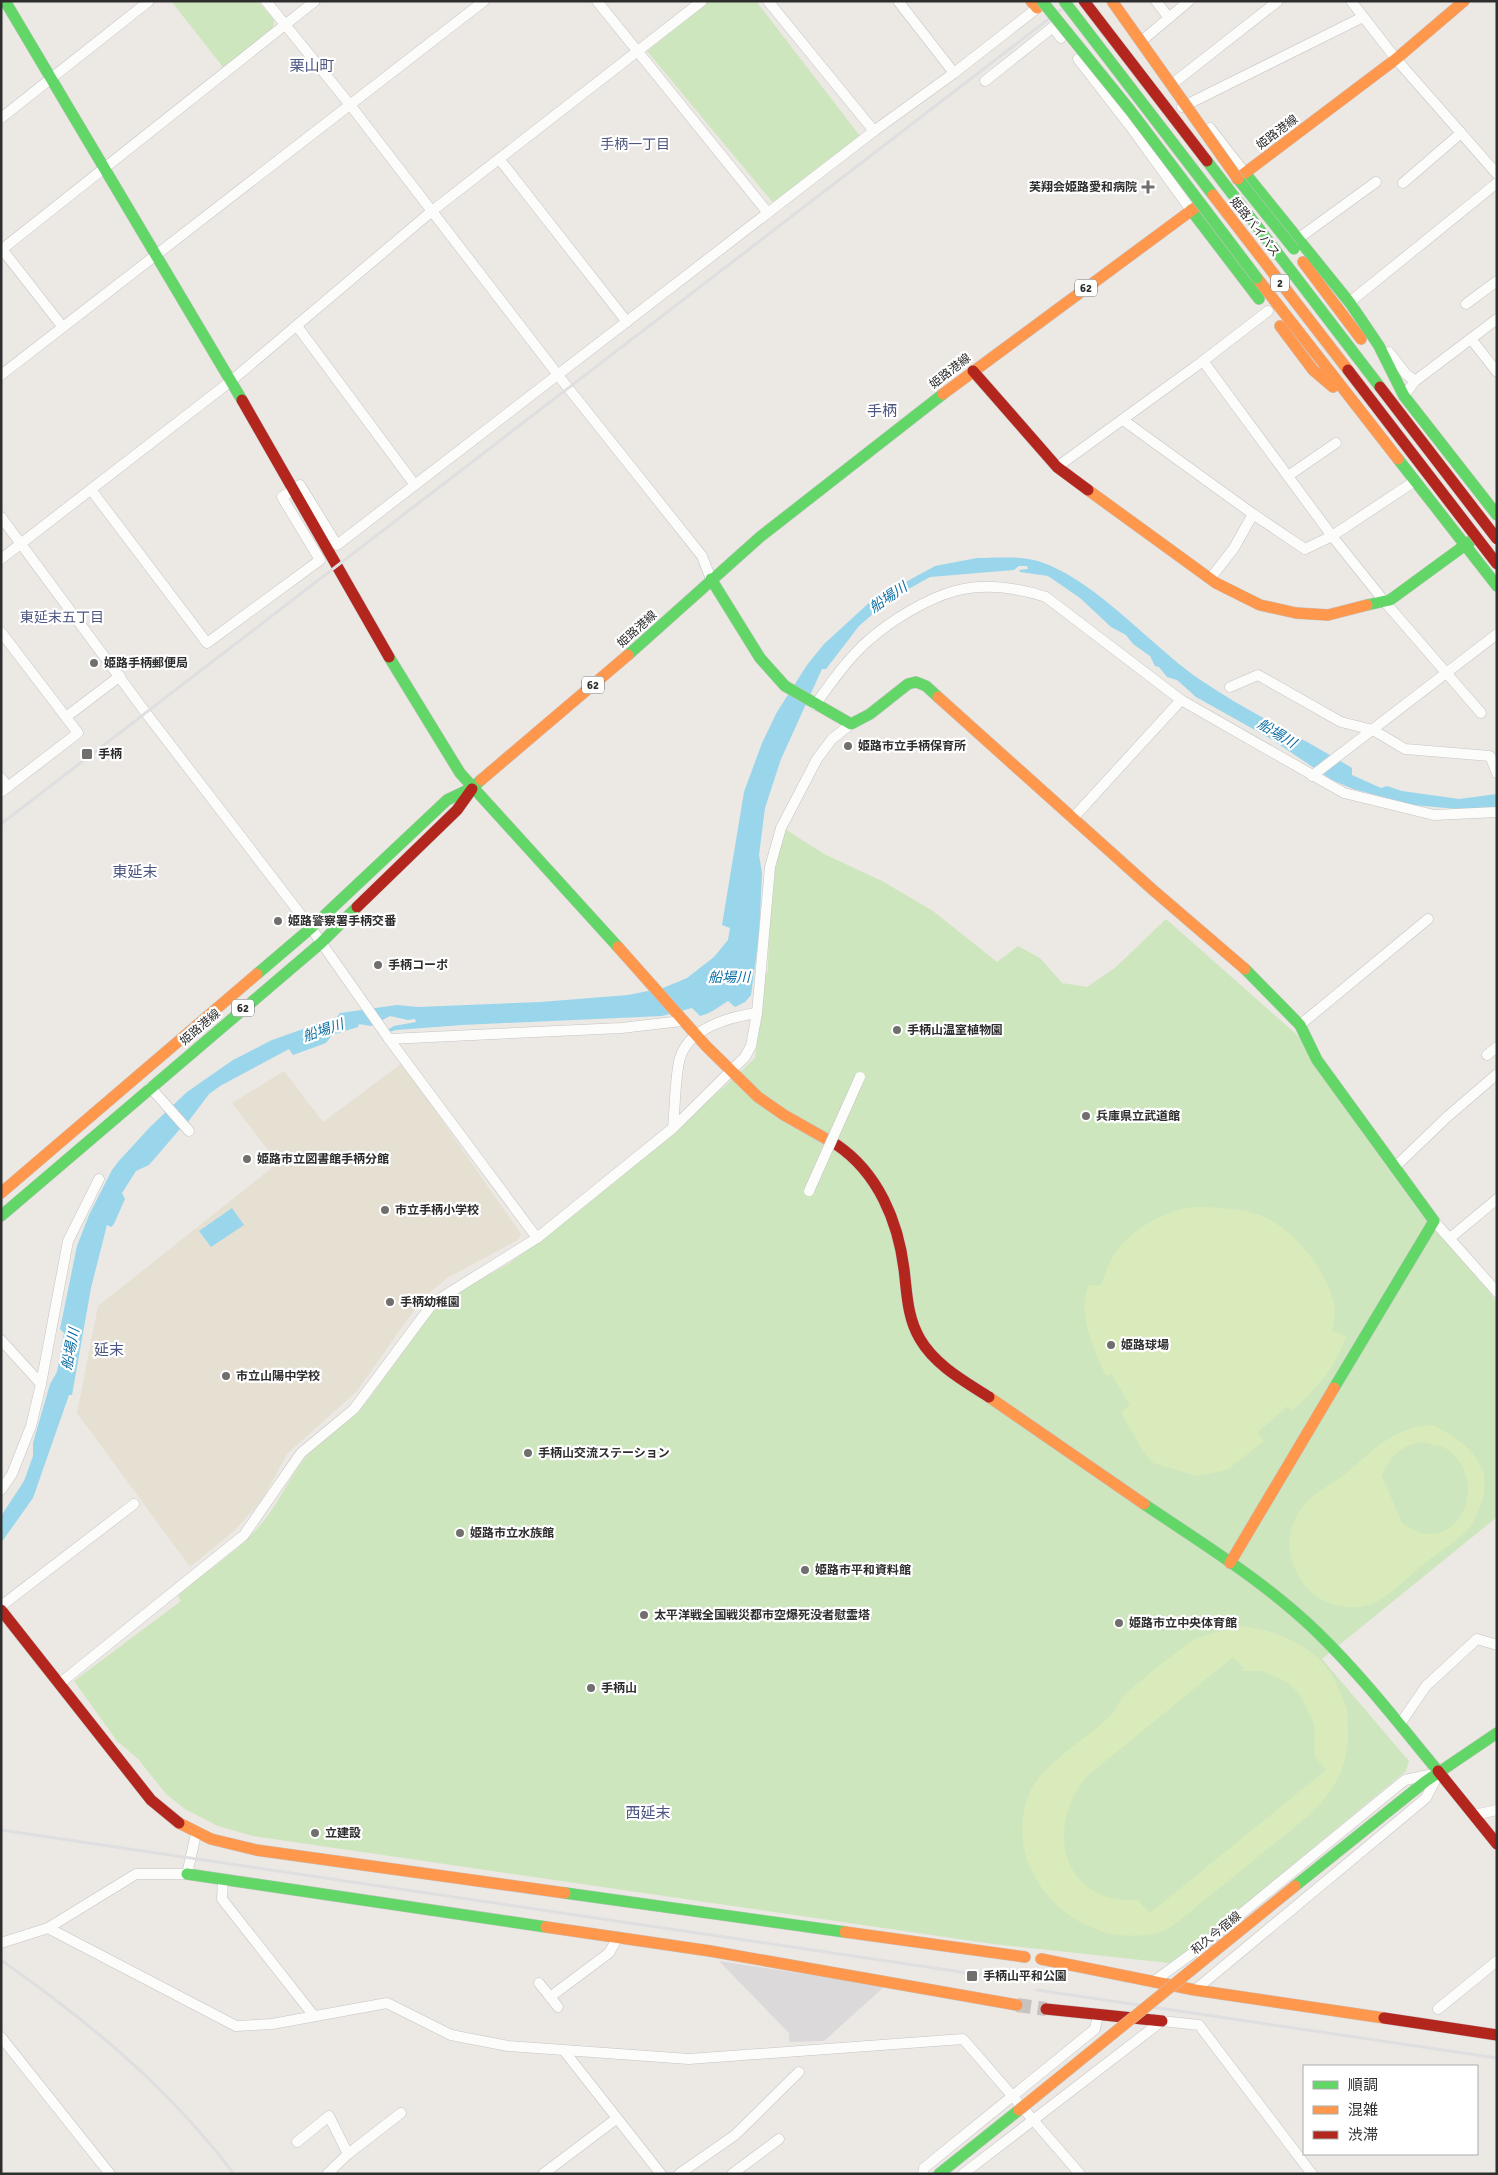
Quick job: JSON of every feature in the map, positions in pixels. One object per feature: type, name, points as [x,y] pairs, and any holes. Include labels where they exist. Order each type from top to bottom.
[{"type":"main road","points":[[5,1],[53,78],[155,256],[231,381],[384,648],[457,770],[566,887],[649,985],[731,1071],[772,1108],[850,1155],[870,1177],[892,1218],[899,1241],[910,1318],[918,1337],[933,1358],[1005,1410],[1230,1563],[1317,1632],[1360,1676],[1497,1844]]},
{"type":"main road","name":"姫路バイパス","points":[[1064,1],[1497,564]]},
{"type":"main road","name":"姫路バイパス","points":[[1084,1],[1497,539]]},
{"type":"main road","points":[[1112,1],[1222,159],[1294,249],[1404,396],[1497,515]]},
{"type":"main road","name":"姫路港線","points":[[1,1193],[311,928],[447,800],[472,788],[630,654],[711,579],[760,537],[974,370],[1191,210],[1245,173],[1396,59],[1464,1]]},
{"type":"main road","points":[[1039,3],[1130,110],[1257,278],[1497,586]]},
{"type":"main road","points":[[1245,173],[1350,303],[1379,346],[1404,396]]},
{"type":"main road","points":[[1191,210],[1313,370],[1363,414]]},
{"type":"main road","points":[[974,370],[1057,467],[1210,579],[1260,605],[1296,614],[1328,615],[1390,600],[1465,545],[1497,527]]},
{"type":"main road","points":[[711,579],[760,658],[787,687],[815,705],[851,724],[870,714],[908,684],[916,682],[926,686],[1240,964],[1300,1025],[1317,1060],[1434,1221],[1230,1563]]},
{"type":"main road","name":"姫路港線","points":[[1,1216],[321,943],[457,810],[472,788]]},
{"type":"main road","points":[[1,1610],[151,1800],[173,1822],[210,1840],[256,1850],[1025,1957]]},
{"type":"main road","name":"和久今宿線","points":[[939,2174],[1439,1772],[1497,1733]]},
{"type":"main road","points":[[187,1874],[710,1951],[1017,2005]]},
{"type":"main road","points":[[1041,1959],[1195,1990],[1497,2035]]},
{"type":"main road","points":[[1046,2009],[1162,2020]]},
{"type":"street","points":[[1,118],[148,1]]},
{"type":"street","points":[[266,1],[351,106],[616,449],[702,556],[711,579]]},
{"type":"street","points":[[62,326],[2,249],[315,1]]},
{"type":"street","points":[[1,375],[62,326],[351,106],[484,1]]},
{"type":"street","points":[[597,1],[768,213]]},
{"type":"street","points":[[1,559],[21,542],[92,491],[231,381],[432,211],[702,1]]},
{"type":"street","points":[[768,1],[874,131]]},
{"type":"street","points":[[898,1],[954,73]]},
{"type":"street","points":[[985,81],[1088,1]]},
{"type":"street","points":[[1120,1],[1191,103],[1245,173]]},
{"type":"street","points":[[1156,1],[1169,18]]},
{"type":"street","points":[[1145,38],[1189,1]]},
{"type":"street","points":[[1176,81],[1278,1]]},
{"type":"street","points":[[1351,1],[1396,59],[1497,174]]},
{"type":"street","points":[[92,491],[207,644],[320,560],[282,497],[292,489],[300,485],[337,545],[874,131],[954,73],[1039,3]]},
{"type":"street","points":[[1133,130],[1363,17]]},
{"type":"street","points":[[1054,28],[1133,130],[1191,210]]},
{"type":"street","points":[[1403,183],[1461,133]]},
{"type":"street","points":[[500,160],[627,322]]},
{"type":"street","points":[[1299,238],[1376,182]]},
{"type":"street","points":[[1414,381],[1406,374],[1350,303],[1497,183]]},
{"type":"street","points":[[1466,304],[1497,281]]},
{"type":"street","points":[[1057,467],[1203,361],[1268,311]]},
{"type":"street","points":[[1404,396],[1414,381],[1497,319]]},
{"type":"street","points":[[297,326],[415,485]]},
{"type":"street","points":[[1471,339],[1497,372]]},
{"type":"street","points":[[1203,361],[1332,536],[1384,601],[1482,713]]},
{"type":"street","points":[[1123,420],[1253,514],[1306,549],[1332,536],[1415,482]]},
{"type":"street","points":[[1288,476],[1336,443]]},
{"type":"street","points":[[1210,579],[1234,548],[1253,514]]},
{"type":"street","points":[[1,517],[311,928],[389,1040],[537,1238]]},
{"type":"street","points":[[815,705],[838,674],[867,641],[895,618],[955,591],[982,588],[1021,589],[1046,597],[1180,700],[1344,793],[1434,815],[1497,812]]},
{"type":"street","points":[[1,632],[78,734],[3,786]]},
{"type":"street","points":[[1312,776],[1497,634]]},
{"type":"street","points":[[1230,687],[1258,675],[1341,722],[1373,730],[1405,749],[1490,756],[1497,773]]},
{"type":"street","points":[[66,717],[120,676]]},
{"type":"street","points":[[1073,818],[1180,700]]},
{"type":"street","points":[[60,1684],[244,1535],[301,1453],[354,1409],[433,1303],[537,1238],[673,1128],[745,1057],[751,1046],[756,1013],[770,867],[781,828],[817,759],[832,739],[851,724]]},
{"type":"street","points":[[1300,1025],[1428,919]]},
{"type":"street","points":[[673,1128],[680,1058],[687,1045],[706,1028],[756,1013]]},
{"type":"street","points":[[389,1040],[622,1028],[682,1021]]},
{"type":"street","points":[[1487,1055],[1497,1047]]},
{"type":"street","points":[[1395,1167],[1447,1117],[1497,1074]]},
{"type":"street","points":[[810,1191],[860,1077]]},
{"type":"street","points":[[150,1087],[189,1132]]},
{"type":"street","points":[[1,1490],[12,1474],[31,1426],[41,1384],[68,1241],[99,1179]]},
{"type":"street","points":[[1450,1238],[1497,1199]]},
{"type":"street","points":[[1434,1221],[1497,1292]]},
{"type":"street","points":[[1,1340],[41,1384]]},
{"type":"street","points":[[1,1606],[134,1504]]},
{"type":"street","points":[[1400,1724],[1426,1686],[1477,1639],[1497,1645]]},
{"type":"street","points":[[1152,1982],[1198,1949],[1405,1780],[1439,1772]]},
{"type":"street","points":[[1195,1990],[1426,1798],[1439,1772]]},
{"type":"street","points":[[1474,1816],[1497,1810]]},
{"type":"street","points":[[1,1943],[48,1928],[136,1874],[187,1874],[196,1834]]},
{"type":"street","points":[[223,1880],[222,1899],[314,2016]]},
{"type":"street","points":[[48,1928],[236,2026],[272,2024],[387,2003],[451,2035],[508,2046],[565,2052],[689,2060],[963,2039],[1080,2174]]},
{"type":"street","points":[[550,1997],[609,1953],[618,1937]]},
{"type":"street","points":[[1438,2009],[1497,1961]]},
{"type":"street","points":[[539,1983],[558,2007]]},
{"type":"street","points":[[923,2174],[924,2168],[1095,2029],[1098,2015]]},
{"type":"street","points":[[963,2174],[1162,2020],[1199,2026],[1312,2174]]},
{"type":"street","points":[[1,2037],[110,2174]]},
{"type":"street","points":[[565,2052],[661,2174]]},
{"type":"street","points":[[679,2174],[735,2136],[799,2072]]},
{"type":"street","points":[[327,2174],[348,2154],[400,2112]]},
{"type":"street","points":[[297,2142],[329,2116],[348,2154]]},
{"type":"street","points":[[543,2174],[616,2118]]},
{"type":"street","points":[[732,2174],[779,2139]]},
{"type":"shaded area","points":[[402,1063],[521,1234],[518,1240],[447,1278],[422,1299],[357,1391],[287,1454],[262,1500],[235,1530],[190,1567],[77,1413],[98,1306],[278,1163],[232,1103],[284,1071],[323,1122]]},
{"type":"shaded area","points":[[719,1961],[885,1986],[824,2041],[789,2042],[789,2033]]},
{"type":"green space","points":[[171,1],[258,1],[274,20],[273,28],[223,67]]},
{"type":"green space","points":[[709,1],[756,1],[860,136],[774,204],[647,51]]},
{"type":"green space","name":"手柄山平和公園","points":[[785,829],[824,854],[882,881],[933,911],[997,962],[1018,946],[1040,958],[1062,983],[1087,987],[1116,967],[1166,919],[1304,1041],[1311,1061],[1421,1214],[1450,1243],[1497,1302],[1497,1517],[1322,1659],[1409,1761],[1406,1771],[1178,1959],[1169,1963],[993,1944],[253,1836],[218,1826],[185,1809],[166,1794],[138,1759],[117,1741],[74,1681],[181,1601],[178,1597],[180,1592],[228,1556],[254,1532],[270,1513],[303,1460],[318,1444],[362,1407],[435,1308],[461,1290],[508,1264],[542,1240],[724,1087],[755,1058],[764,978],[768,970],[770,873]]},
{"type":"green space","points":[[1192,1207],[1222,1208],[1253,1213],[1267,1218],[1280,1226],[1293,1237],[1315,1262],[1330,1290],[1335,1307],[1332,1331],[1346,1336],[1331,1368],[1310,1394],[1292,1411],[1288,1406],[1258,1432],[1264,1441],[1227,1470],[1197,1476],[1153,1463],[1143,1451],[1121,1413],[1130,1405],[1111,1374],[1106,1376],[1096,1355],[1088,1331],[1084,1307],[1089,1285],[1101,1285],[1111,1260],[1125,1241],[1135,1232],[1157,1219],[1169,1213]]},
{"type":"green space","points":[[1433,1425],[1457,1439],[1468,1448],[1482,1468],[1485,1481],[1484,1494],[1472,1524],[1455,1541],[1424,1564],[1388,1595],[1376,1602],[1358,1607],[1349,1607],[1339,1606],[1321,1599],[1307,1588],[1300,1579],[1291,1558],[1290,1536],[1297,1515],[1313,1496],[1341,1477],[1385,1441],[1419,1426]],"holes":[[[1422,1442],[1445,1448],[1457,1459],[1465,1472],[1468,1486],[1467,1501],[1462,1514],[1453,1525],[1442,1532],[1424,1534],[1402,1523],[1382,1476],[1389,1462],[1397,1453],[1408,1446]]]},
{"type":"green space","points":[[1242,1626],[1256,1628],[1284,1637],[1310,1652],[1321,1661],[1337,1685],[1347,1710],[1348,1733],[1346,1753],[1341,1771],[1333,1787],[1310,1814],[1170,1927],[1160,1932],[1130,1936],[1101,1931],[1074,1918],[1052,1900],[1034,1876],[1024,1849],[1023,1820],[1031,1790],[1045,1770],[1110,1716],[1121,1699],[1133,1687],[1187,1644],[1199,1637]],"holes":[[[1233,1657],[1244,1668],[1242,1671],[1261,1671],[1287,1682],[1300,1695],[1314,1724],[1315,1757],[1326,1770],[1150,1913],[1139,1902],[1140,1900],[1114,1899],[1093,1891],[1078,1878],[1068,1861],[1064,1841],[1066,1819],[1073,1798],[1086,1777]]]},
{"type":"water","name":"船場川","points":[[977,558],[1034,560],[1055,568],[1077,580],[1119,612],[1199,679],[1352,768],[1352,775],[1381,788],[1387,786],[1402,791],[1459,799],[1497,794],[1497,807],[1468,810],[1413,805],[1353,789],[1332,780],[1271,739],[1196,697],[1177,680],[1167,677],[1159,667],[1155,666],[1150,656],[1133,644],[1126,635],[1111,627],[1080,598],[1048,576],[1020,572],[1019,570],[1028,569],[1027,566],[1019,566],[1014,570],[930,577],[889,600],[859,626],[826,669],[822,669],[781,759],[765,808],[759,855],[762,873],[759,936],[751,995],[745,1002],[735,1007],[728,1001],[711,1012],[700,1016],[692,1008],[662,1016],[462,1025],[396,1030],[379,1035],[394,1026],[416,1022],[415,1019],[408,1020],[390,1016],[371,1026],[359,1024],[358,1027],[332,1035],[326,1043],[293,1055],[289,1049],[220,1086],[209,1094],[182,1130],[180,1129],[149,1165],[136,1171],[122,1193],[125,1199],[114,1224],[111,1227],[107,1225],[91,1288],[72,1395],[69,1395],[33,1498],[1,1543],[1,1516],[24,1481],[33,1456],[33,1443],[50,1384],[57,1372],[64,1333],[60,1329],[77,1246],[89,1215],[112,1170],[150,1127],[187,1092],[233,1060],[272,1040],[337,1017],[340,1013],[397,1005],[418,1007],[540,1002],[628,995],[663,988],[687,978],[714,957],[728,940],[730,928],[722,925],[744,792],[762,743],[777,712],[807,665],[824,644],[871,601],[935,566]]},
{"type":"water","points":[[232,1208],[244,1225],[211,1247],[199,1231]]},
{"type":"tunnel","points":[[1017,2005],[1046,2009]]},
{"type":"railway","points":[[1,824],[1072,1]]},
{"type":"railway","points":[[1,1830],[988,1976]]},
{"type":"railway","points":[[1,1960],[65,2007],[126,2058],[182,2113],[234,2174]]},
{"type":"railway","points":[[1037,1990],[1497,2058]]},
{"type":"traffic: fast","points":[[5,1],[242,400]]},
{"type":"traffic: fast","points":[[1042,1],[1130,110],[1257,278]]},
{"type":"traffic: fast","points":[[1064,1],[1213,195]]},
{"type":"traffic: fast","points":[[1207,161],[1380,387]]},
{"type":"traffic: fast","points":[[1245,173],[1350,303],[1379,346],[1404,396],[1497,515]]},
{"type":"traffic: fast","points":[[1238,179],[1294,249]]},
{"type":"traffic: fast","points":[[1191,210],[1259,299]]},
{"type":"traffic: fast","points":[[628,655],[760,537],[943,394]]},
{"type":"traffic: fast","points":[[1398,459],[1497,586]]},
{"type":"traffic: fast","points":[[1367,605],[1390,600],[1472,540]]},
{"type":"traffic: fast","points":[[711,579],[760,658],[785,686],[851,724],[870,714],[908,684],[916,682],[926,686],[938,697]]},
{"type":"traffic: fast","points":[[389,657],[460,773],[618,947]]},
{"type":"traffic: fast","points":[[257,974],[311,928],[447,800],[472,788],[481,780]]},
{"type":"traffic: fast","points":[[1,1216],[321,943],[357,907]]},
{"type":"traffic: fast","points":[[1245,969],[1300,1025],[1317,1060],[1434,1221],[1334,1388]]},
{"type":"traffic: fast","points":[[1144,1504],[1278,1597],[1318,1633],[1380,1700],[1438,1771]]},
{"type":"traffic: fast","points":[[1295,1886],[1426,1781],[1497,1733]]},
{"type":"traffic: fast","points":[[187,1874],[546,1927]]},
{"type":"traffic: fast","points":[[565,1893],[845,1932]]},
{"type":"traffic: fast","points":[[939,2174],[1019,2110]]},
{"type":"traffic: slow","points":[[1031,1],[1037,8]]},
{"type":"traffic: slow","points":[[1112,1],[1238,179]]},
{"type":"traffic: slow","points":[[1237,179],[1396,59],[1464,1]]},
{"type":"traffic: slow","points":[[1213,195],[1348,370]]},
{"type":"traffic: slow","points":[[943,394],[1200,204]]},
{"type":"traffic: slow","points":[[1303,262],[1361,339]]},
{"type":"traffic: slow","points":[[1257,278],[1398,459]]},
{"type":"traffic: slow","points":[[1280,326],[1313,370],[1333,387]]},
{"type":"traffic: slow","points":[[1088,490],[1216,583],[1260,605],[1296,613],[1328,615],[1367,605]]},
{"type":"traffic: slow","points":[[481,780],[628,655]]},
{"type":"traffic: slow","points":[[938,697],[1153,890],[1245,969]]},
{"type":"traffic: slow","points":[[618,947],[706,1046],[758,1097],[784,1115],[837,1145]]},
{"type":"traffic: slow","points":[[1,1193],[257,974]]},
{"type":"traffic: slow","points":[[1230,1563],[1334,1388]]},
{"type":"traffic: slow","points":[[989,1397],[1144,1504]]},
{"type":"traffic: slow","points":[[179,1823],[211,1839],[256,1850],[565,1893]]},
{"type":"traffic: slow","points":[[1019,2110],[1295,1886]]},
{"type":"traffic: slow","points":[[546,1927],[710,1951],[1017,2005]]},
{"type":"traffic: slow","points":[[845,1932],[1025,1957]]},
{"type":"traffic: slow","points":[[1041,1959],[1195,1990],[1384,2018]]},
{"type":"traffic: jam","points":[[1084,1],[1207,161]]},
{"type":"traffic: jam","points":[[1348,370],[1497,564]]},
{"type":"traffic: jam","points":[[973,371],[1057,467],[1088,490]]},
{"type":"traffic: jam","points":[[1380,387],[1497,539]]},
{"type":"traffic: jam","points":[[242,400],[389,657]]},
{"type":"traffic: jam","points":[[357,907],[457,810],[472,789]]},
{"type":"traffic: jam","points":[[837,1145],[864,1169],[875,1184],[891,1216],[901,1251],[910,1314],[920,1339],[942,1365],[989,1397]]},
{"type":"traffic: jam","points":[[1,1610],[151,1800],[179,1823]]},
{"type":"traffic: jam","points":[[1438,1771],[1497,1844]]},
{"type":"traffic: jam","points":[[1046,2009],[1162,2021]]},
{"type":"traffic: jam","points":[[1384,2018],[1497,2035]]},
{"type":"place","name":"芙翔会姫路愛和病院","points":[[1148,187]]},
{"type":"place","name":"姫路手柄郵便局","points":[[94,663]]},
{"type":"place","name":"姫路市立手柄保育所","points":[[848,746]]},
{"type":"place","name":"手柄","points":[[87,754]]},
{"type":"place","name":"姫路警察署手柄交番","points":[[278,921]]},
{"type":"place","name":"手柄コーポ","points":[[378,965]]},
{"type":"place","name":"手柄山温室植物園","points":[[897,1030]]},
{"type":"place","name":"兵庫県立武道館","points":[[1086,1116]]},
{"type":"place","name":"姫路市立図書館手柄分館","points":[[247,1159]]},
{"type":"place","name":"市立手柄小学校","points":[[385,1210]]},
{"type":"place","name":"手柄幼稚園","points":[[390,1302]]},
{"type":"place","name":"姫路球場","points":[[1111,1345]]},
{"type":"place","name":"市立山陽中学校","points":[[226,1376]]},
{"type":"place","name":"手柄山交流ステーション","points":[[528,1453]]},
{"type":"place","name":"姫路市立水族館","points":[[460,1533]]},
{"type":"place","name":"姫路市平和資料館","points":[[805,1570]]},
{"type":"place","name":"太平洋戦全国戦災都市空爆死没者慰霊塔","points":[[644,1615]]},
{"type":"place","name":"姫路市立中央体育館","points":[[1119,1623]]},
{"type":"place","name":"手柄山","points":[[591,1688]]},
{"type":"place","name":"立建設","points":[[315,1833]]},
{"type":"place","name":"手柄山平和公園","points":[[972,1976]]},
{"type":"district","name":"栗山町","points":[[312,66]]},
{"type":"district","name":"手柄一丁目","points":[[635,144]]},
{"type":"district","name":"手柄","points":[[882,411]]},
{"type":"district","name":"東延末五丁目","points":[[62,617]]},
{"type":"district","name":"東延末","points":[[135,872]]},
{"type":"district","name":"延末","points":[[109,1350]]},
{"type":"district","name":"西延末","points":[[648,1813]]}]
